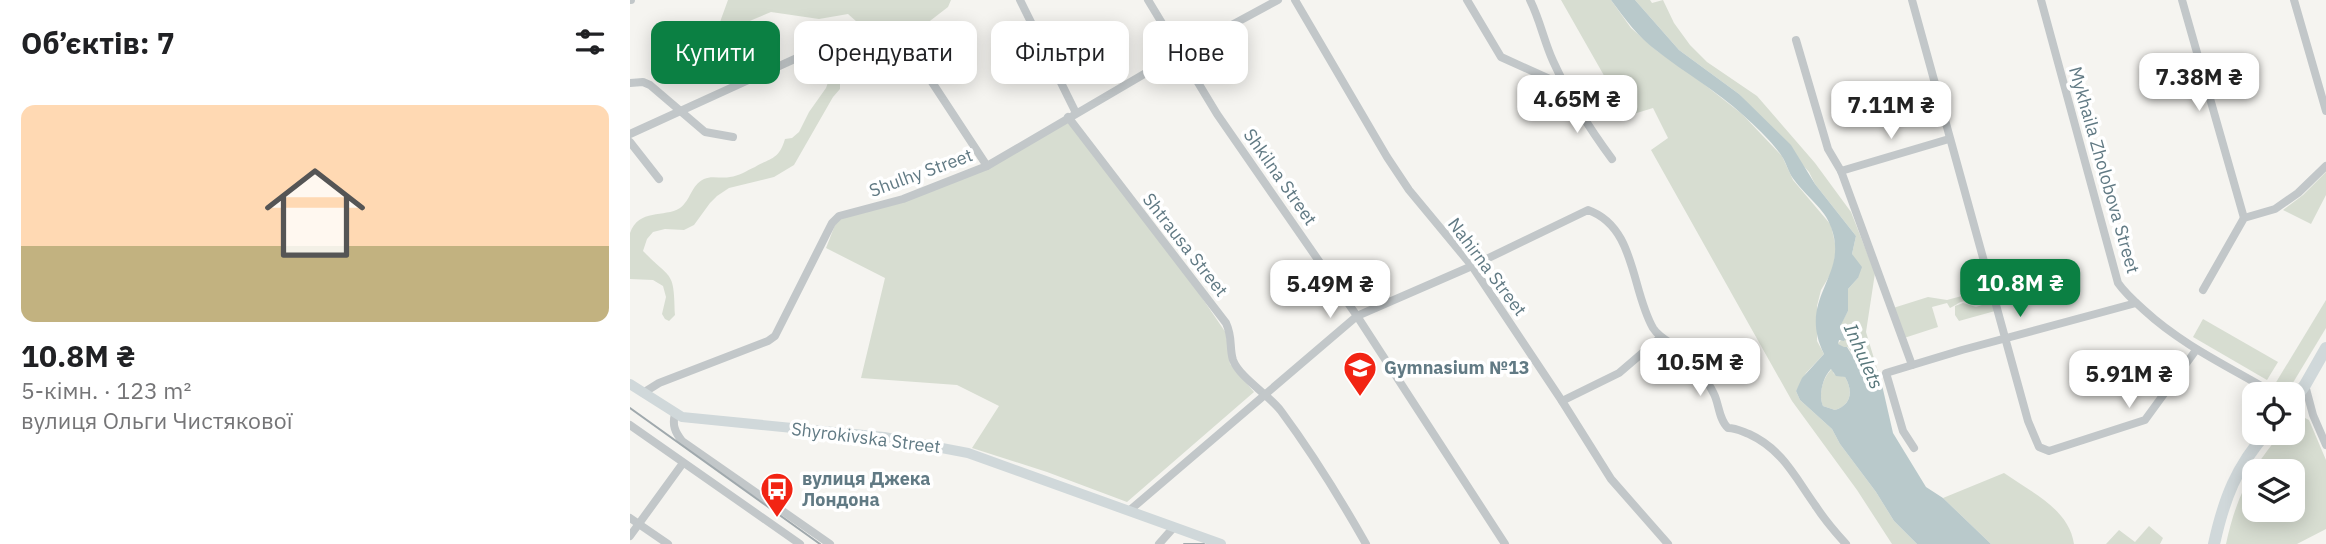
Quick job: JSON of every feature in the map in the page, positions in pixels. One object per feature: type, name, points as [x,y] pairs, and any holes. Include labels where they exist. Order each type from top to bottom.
[{"type":"main road","points":[[2305,385],[2326,348]]},
{"type":"main road","name":"Shyrokivska Street","points":[[630,384],[675,414],[687,417],[930,444],[998,463],[1221,544]]},
{"type":"main road","points":[[2214,544],[2234,480],[2244,460],[2256,445]]},
{"type":"street","name":"Shtrausa Street","points":[[1020,0],[1072,115],[1226,323],[1231,335],[1233,359],[1287,419],[1366,544]]},
{"type":"street","name":"Shkilna Street","points":[[1148,0],[1161,21]]},
{"type":"street","name":"Shulhy Street","points":[[1239,21],[1278,0]]},
{"type":"street","name":"Nahirna Street","points":[[1296,0],[1387,157],[1430,217],[1472,266],[1611,479],[1668,544]]},
{"type":"street","points":[[1467,0],[1501,57],[1568,90]]},
{"type":"street","points":[[1530,0],[1552,60],[1592,132],[1612,159]]},
{"type":"street","points":[[1912,0],[1949,139],[2039,447],[2049,451],[2145,420],[2196,350]]},
{"type":"street","name":"Mykhaila Zholobova Street","points":[[2040,0],[2116,277],[2122,288],[2165,329],[2196,350],[2254,382]]},
{"type":"street","points":[[2182,0],[2244,218]]},
{"type":"street","points":[[2294,0],[2326,111]]},
{"type":"street","points":[[1796,40],[1828,149],[1841,171],[1912,365]]},
{"type":"street","points":[[630,134],[794,59]]},
{"type":"street","name":"Shulhy Street","points":[[643,393],[659,383],[775,336],[832,223],[839,216],[903,199],[988,166],[1143,74]]},
{"type":"street","points":[[630,83],[643,82],[650,85],[705,132],[733,137]]},
{"type":"street","points":[[934,84],[988,166]]},
{"type":"street","name":"Shkilna Street","points":[[1199,84],[1357,316],[1505,544]]},
{"type":"street","points":[[1841,171],[1949,139]]},
{"type":"street","points":[[630,142],[659,179]]},
{"type":"street","points":[[2203,290],[2244,218],[2275,209],[2298,193],[2326,166]]},
{"type":"street","points":[[1130,510],[1357,316],[1472,266],[1581,211],[1588,210],[1598,215],[1621,240],[1631,261],[1640,300],[1652,326],[1661,337],[1683,350],[1713,392],[1724,424],[1728,428],[1735,428],[1759,439],[1774,449],[1790,466],[1815,506],[1846,544]]},
{"type":"street","points":[[1914,447],[1903,431],[1886,373],[2136,303]]},
{"type":"street","points":[[1562,401],[1619,373],[1661,337]]},
{"type":"street","points":[[2305,385],[2313,415],[2326,444]]},
{"type":"street","points":[[675,414],[673,422],[682,441],[830,544]]},
{"type":"street","points":[[630,425],[800,544]]},
{"type":"street","points":[[630,536],[683,463]]},
{"type":"street","points":[[630,518],[667,544]]},
{"type":"street","points":[[1159,544],[1174,527]]},
{"type":"shaded area","points":[[728,0],[951,0],[948,7],[930,21],[856,21],[848,14],[819,19],[771,12],[750,21],[720,21]]},
{"type":"shaded area","points":[[1561,0],[1611,0],[1631,28],[1657,51],[1742,114],[1782,156],[1793,180],[1831,225],[1836,248],[1833,270],[1821,290],[1817,306],[1817,341],[1824,354],[1806,373],[1796,391],[1800,400],[1832,429],[1894,521],[1917,544],[1892,544],[1857,490],[1792,401],[1651,150],[1668,138],[1653,108],[1627,116]]},
{"type":"shaded area","points":[[1611,0],[1635,0],[1679,50],[1739,94],[1791,145],[1815,184],[1856,236],[1852,254],[1862,267],[1858,278],[1848,289],[1848,311],[1840,327],[1846,338],[1844,341],[1839,340],[1838,344],[1847,347],[1866,377],[1882,385],[1893,433],[1926,487],[1943,498],[1991,544],[1917,544],[1894,521],[1832,429],[1800,400],[1796,391],[1802,378],[1824,354],[1817,334],[1816,317],[1834,260],[1835,244],[1828,220],[1799,187],[1783,158],[1764,135],[1723,98],[1650,46]],"holes":[[[1831,369],[1836,376],[1845,377],[1850,392],[1845,405],[1835,410],[1823,406],[1821,392]]]},
{"type":"shaded area","points":[[1635,0],[1650,0],[1652,3],[1663,0],[1674,23],[1690,45],[1707,62],[1757,96],[1815,163],[1851,212],[1875,273],[1866,332],[1882,385],[1866,377],[1848,347],[1837,344],[1845,337],[1840,326],[1848,311],[1848,289],[1858,278],[1852,254],[1856,236],[1815,184],[1809,172],[1739,94],[1679,50]]},
{"type":"shaded area","points":[[827,84],[840,84],[840,89],[794,165],[774,177],[729,188],[710,203],[694,225],[684,230],[665,229],[653,232],[647,239],[643,251],[670,277],[674,290],[675,315],[669,321],[665,319],[662,314],[666,297],[663,286],[653,280],[630,279],[630,233],[634,225],[646,217],[680,208],[696,185],[704,179],[736,176],[770,160],[777,155],[785,139],[792,138],[799,132]]},
{"type":"shaded area","points":[[1067,121],[1196,289],[1226,333],[1230,364],[1254,392],[1127,502],[972,448],[999,406],[957,385],[861,378],[885,278],[826,248],[835,225],[841,218],[952,181]]},
{"type":"shaded area","points":[[2326,172],[2326,195],[2311,224],[2283,210],[2303,195]]},
{"type":"shaded area","points":[[1985,277],[1995,311],[1959,321],[1955,315],[1955,306],[1963,303],[1976,307],[1985,304],[1979,279]]},
{"type":"shaded area","points":[[1969,294],[1971,301],[1961,302],[1950,308],[1947,303],[1932,307],[1938,327],[1901,339],[1890,309],[1928,297],[1947,300]]},
{"type":"shaded area","points":[[2326,300],[2326,328],[2293,382],[2276,382]]},
{"type":"shaded area","points":[[2203,319],[2278,362],[2267,380],[2193,337]]},
{"type":"shaded area","points":[[1832,369],[1834,374],[1845,377],[1850,392],[1845,405],[1835,410],[1823,406],[1821,396],[1824,381]]},
{"type":"shaded area","points":[[2305,418],[2309,420],[2326,460],[2326,529],[2297,544],[2226,544],[2242,493],[2242,522],[2305,522],[2305,459],[2262,458],[2272,445],[2305,445]]},
{"type":"shaded area","points":[[2004,473],[2057,511],[2071,532],[2074,544],[1991,544],[1943,498]]},
{"type":"shaded area","points":[[2149,526],[2163,538],[2160,544],[2106,544],[2119,530],[2135,542]]},
{"type":"tram line","points":[[630,408],[820,544]]},
{"type":"tram line","points":[[1184,544],[1204,544]]},
{"type":"place","name":"Gymnasium №13","points":[[1360,398]]},
{"type":"place","name":"вулиця Джека Лондона","points":[[777,519]]},
{"type":"water label","name":"Inhulets","points":[[1864,356]]}]
